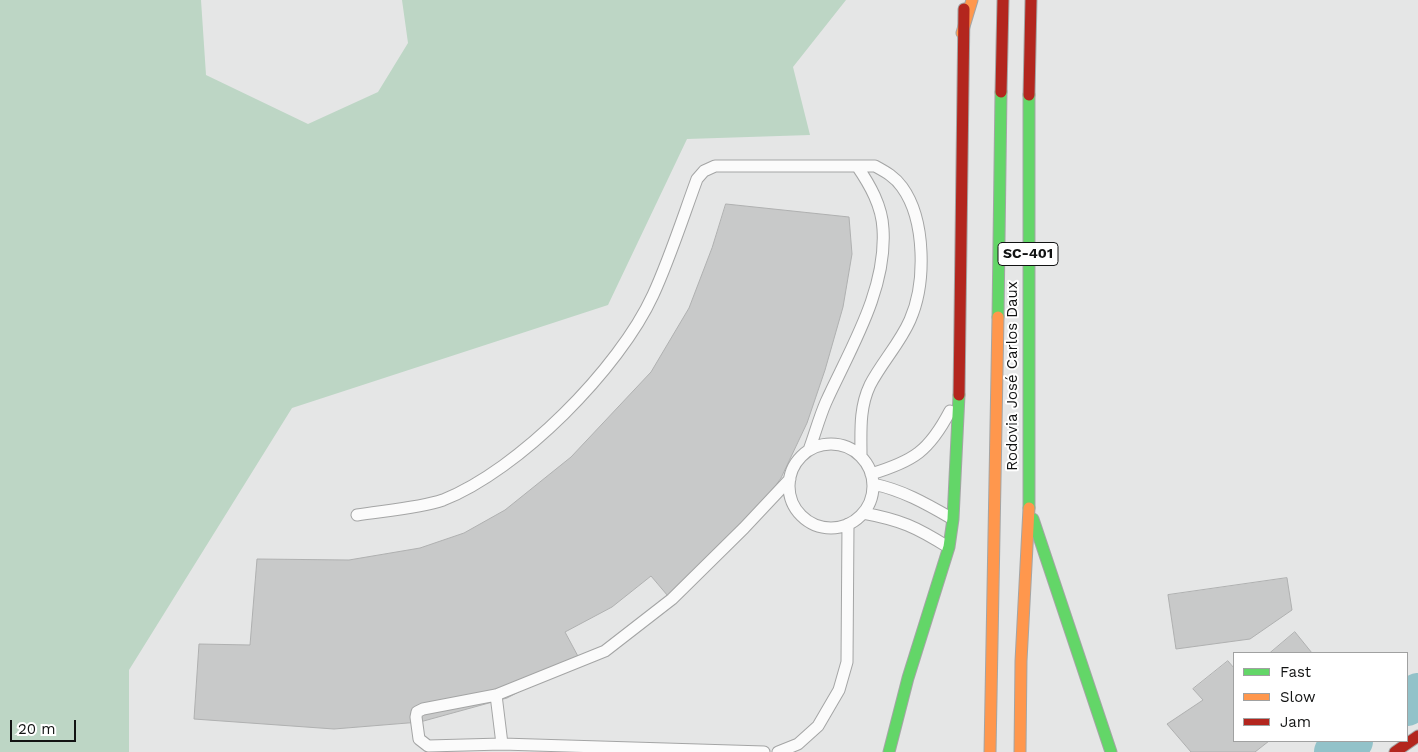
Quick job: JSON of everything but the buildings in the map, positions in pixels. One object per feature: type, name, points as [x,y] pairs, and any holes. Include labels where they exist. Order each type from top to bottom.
[{"type":"main road","points":[[889,752],[908,678],[949,547],[953,519],[960,394],[962,33],[964,0]]},
{"type":"main road","points":[[962,33],[972,0]]},
{"type":"main road","name":"Rodovia José Carlos Daux","points":[[990,752],[1003,0]]},
{"type":"main road","name":"Rodovia José Carlos Daux","points":[[1020,752],[1021,661],[1029,507],[1028,176],[1031,0]]},
{"type":"main road","points":[[1029,507],[1111,752]]},
{"type":"main road","points":[[1395,752],[1418,736]]},
{"type":"lane","points":[[357,515],[441,500],[475,485],[508,461],[561,416],[602,372],[630,336],[653,296],[697,179],[704,171],[715,166],[875,166],[892,175],[903,187],[910,203],[919,236],[922,270],[912,318],[870,385],[861,414],[861,456],[872,479],[869,504],[863,513],[848,524],[829,527],[819,526],[802,515],[791,498],[790,479],[793,467],[800,457],[809,450],[831,444],[852,449],[861,456]]},
{"type":"lane","points":[[809,450],[825,404],[865,315],[878,280],[883,228],[878,203],[857,166]]},
{"type":"lane","points":[[872,479],[915,456],[932,441],[937,436],[960,394]]},
{"type":"lane","points":[[764,752],[502,744],[428,746],[420,739],[416,717],[418,712],[423,709],[496,695],[605,651],[672,599],[744,528],[790,479]]},
{"type":"lane","points":[[872,479],[904,492],[953,519]]},
{"type":"lane","points":[[863,513],[895,519],[910,525],[949,547]]},
{"type":"lane","points":[[778,752],[798,744],[818,726],[839,690],[847,662],[848,524]]},
{"type":"lane","points":[[496,695],[502,744]]},
{"type":"green space","points":[[0,0],[201,0],[206,75],[308,124],[378,92],[408,43],[402,0],[846,0],[793,67],[810,135],[687,139],[608,305],[292,408],[129,670],[129,752],[0,752]]},
{"type":"waterway","points":[[1408,705],[1418,693]]},
{"type":"waterway","points":[[1334,752],[1351,742]]},
{"type":"traffic: fast","points":[[998,317],[1001,92]]},
{"type":"traffic: fast","points":[[1029,95],[1029,508]]},
{"type":"traffic: fast","points":[[889,752],[908,678],[949,547],[953,519],[959,395]]},
{"type":"traffic: fast","points":[[1033,519],[1111,752]]},
{"type":"traffic: slow","points":[[962,33],[972,0]]},
{"type":"traffic: slow","points":[[990,752],[998,317]]},
{"type":"traffic: slow","points":[[1020,752],[1021,661],[1029,508]]},
{"type":"traffic: jam","points":[[1001,92],[1003,0]]},
{"type":"traffic: jam","points":[[1029,95],[1031,0]]},
{"type":"traffic: jam","points":[[959,395],[964,9]]},
{"type":"traffic: jam","points":[[1395,752],[1418,736]]}]
